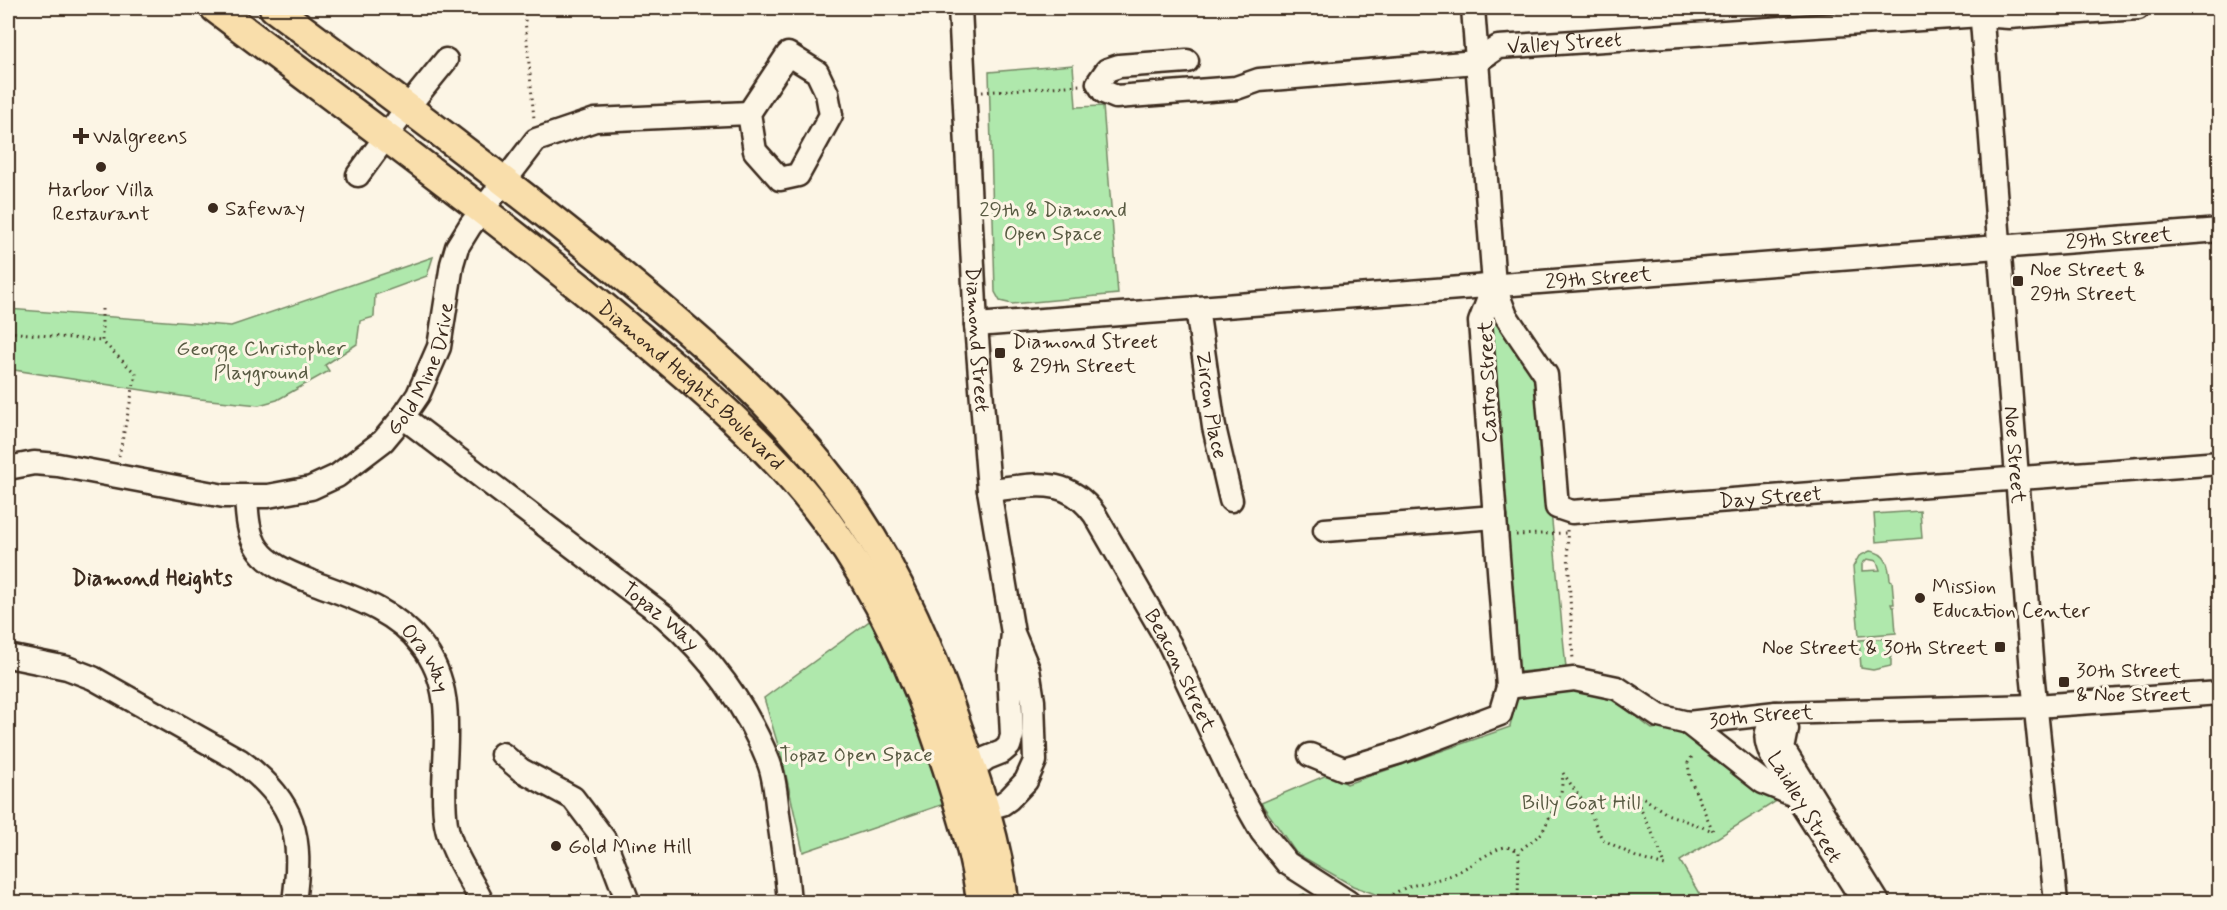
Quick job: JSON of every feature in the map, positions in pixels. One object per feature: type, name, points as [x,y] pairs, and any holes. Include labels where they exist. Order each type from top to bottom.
[{"type":"main road","name":"Diamond Heights Boulevard","points":[[215,8],[483,210],[600,303],[762,445],[831,527],[870,589],[902,647],[927,708],[963,781],[983,805],[993,840],[1004,903]]},
{"type":"main road","name":"Diamond Heights Boulevard","points":[[274,8],[505,182],[667,312],[720,358],[785,422],[811,453],[855,512],[893,574],[936,667],[963,781],[970,843],[981,903]]},
{"type":"street","name":"Diamond Street","points":[[960,8],[976,325],[989,490],[1013,633],[1028,669],[1035,761],[1026,781],[1009,800],[995,806],[983,805]]},
{"type":"street","name":"Castro Street","points":[[1473,8],[1494,285],[1480,322],[1508,687]]},
{"type":"street","name":"Valley Street","points":[[1098,83],[1104,92],[1116,97],[1236,88],[1259,80],[1476,62],[1498,47],[1981,11],[2009,17],[2138,8]]},
{"type":"street","name":"Noe Street","points":[[1981,11],[2036,706],[2056,903]]},
{"type":"street","points":[[788,54],[818,72],[827,93],[831,115],[798,175],[780,179],[755,151],[749,113],[788,54]]},
{"type":"street","points":[[358,175],[407,108],[446,60]]},
{"type":"street","points":[[1098,83],[1107,70],[1119,66],[1187,61]]},
{"type":"street","points":[[536,140],[595,120],[749,113]]},
{"type":"street","name":"Gold Mine Drive","points":[[8,468],[34,464],[224,496],[246,497],[289,493],[311,488],[337,476],[382,441],[418,396],[439,347],[452,264],[457,247],[536,140]]},
{"type":"street","name":"29th Street","points":[[976,325],[2220,230]]},
{"type":"street","points":[[1494,285],[1506,316],[1546,375],[1557,507],[1566,510]]},
{"type":"street","name":"Zircon Place","points":[[1197,308],[1214,427],[1231,500]]},
{"type":"street","name":"Topaz Way","points":[[403,417],[664,616],[686,635],[709,662],[744,709],[769,764],[788,878],[789,903]]},
{"type":"street","name":"Day Street","points":[[1566,510],[1572,512],[2220,463]]},
{"type":"street","name":"Beacon Street","points":[[989,490],[1042,485],[1059,486],[1074,492],[1085,501],[1170,645],[1241,795],[1262,832],[1287,863],[1348,903]]},
{"type":"street","name":"Ora Way","points":[[246,497],[250,533],[258,549],[273,564],[383,611],[406,626],[429,655],[442,686],[447,706],[443,783],[447,828],[456,854],[482,903]]},
{"type":"street","points":[[1325,530],[1496,526]]},
{"type":"street","name":"Diamond Street","points":[[963,781],[987,758],[1002,752],[1009,746],[1012,736],[1009,672],[1013,633]]},
{"type":"street","points":[[8,656],[67,668],[93,678],[239,760],[254,771],[276,793],[293,827],[298,846],[294,903]]},
{"type":"street","name":"30th Street","points":[[1508,687],[1574,679],[1617,688],[1659,716],[1688,723],[1776,713],[2036,706],[2220,693]]},
{"type":"street","points":[[1310,755],[1344,769],[1400,752],[1500,714],[1508,687]]},
{"type":"street","name":"Laidley Street","points":[[1864,903],[1774,761],[1766,744],[1767,727],[1776,713],[1787,729],[1784,749],[1878,903]]},
{"type":"street","points":[[1688,723],[1763,782],[1797,796]]},
{"type":"street","points":[[502,754],[521,770],[573,798],[604,839],[628,903]]},
{"type":"path","points":[[524,8],[536,140]]},
{"type":"path","points":[[965,93],[1098,83]]},
{"type":"path","points":[[102,309],[102,341]]},
{"type":"path","points":[[8,332],[102,341],[136,374],[115,476]]},
{"type":"path","points":[[1566,510],[1573,666]]},
{"type":"path","points":[[1496,526],[1567,533]]},
{"type":"path","points":[[1519,851],[1542,833],[1561,793],[1563,773],[1590,812],[1602,839],[1638,858],[1665,866],[1659,843],[1647,824],[1636,799],[1641,796],[1667,814],[1713,831],[1690,779],[1688,763]]},
{"type":"path","points":[[1383,903],[1407,885],[1457,873],[1498,850],[1506,847],[1519,851]]},
{"type":"path","points":[[1518,903],[1519,851]]},
{"type":"green space","name":"29th & Diamond Open Space","points":[[1073,65],[1076,107],[1103,106],[1118,294],[1012,304],[1000,301],[995,292],[989,72]]},
{"type":"green space","name":"George Christopher Playground","points":[[433,257],[427,276],[375,295],[374,317],[360,321],[357,344],[325,365],[329,371],[277,400],[259,405],[200,399],[8,369],[8,309],[231,326]]},
{"type":"green space","points":[[1496,312],[1538,375],[1566,668],[1518,672],[1489,334]]},
{"type":"green space","points":[[1920,511],[1922,538],[1876,542],[1874,514]]},
{"type":"green space","points":[[1870,551],[1876,552],[1886,561],[1892,581],[1894,604],[1891,604],[1894,607],[1896,633],[1859,636],[1853,567],[1859,556]],"holes":[[[1867,559],[1877,561],[1880,570],[1862,571],[1862,564]]]},
{"type":"green space","name":"Topaz Open Space","points":[[875,617],[928,735],[947,803],[803,852],[783,762],[764,698]]},
{"type":"green space","points":[[1893,638],[1895,651],[1891,652],[1891,666],[1873,670],[1861,668],[1859,640]]},
{"type":"green space","name":"Billy Goat Hill","points":[[1571,689],[1612,699],[1652,729],[1688,723],[1783,797],[1680,861],[1704,902],[1397,902],[1353,886],[1296,853],[1261,803],[1329,774],[1347,784],[1510,727],[1516,699]]},
{"type":"green space","points":[[1304,894],[1317,902],[1283,902]]},
{"type":"place","name":"Walgreens","points":[[81,136]]},
{"type":"place","name":"Harbor Villa Restaurant","points":[[101,167]]},
{"type":"place","name":"Safeway","points":[[213,208]]},
{"type":"place","name":"Noe Street & 29th Street","points":[[2018,281]]},
{"type":"place","name":"Diamond Street & 29th Street","points":[[1000,353]]},
{"type":"place","name":"Mission Education Center","points":[[1920,598]]},
{"type":"place","name":"Noe Street & 30th Street","points":[[2000,647]]},
{"type":"place","name":"30th Street & Noe Street","points":[[2064,682]]},
{"type":"place","name":"Gold Mine Hill","points":[[556,846]]},
{"type":"district","name":"Diamond Heights","points":[[152,577]]}]
